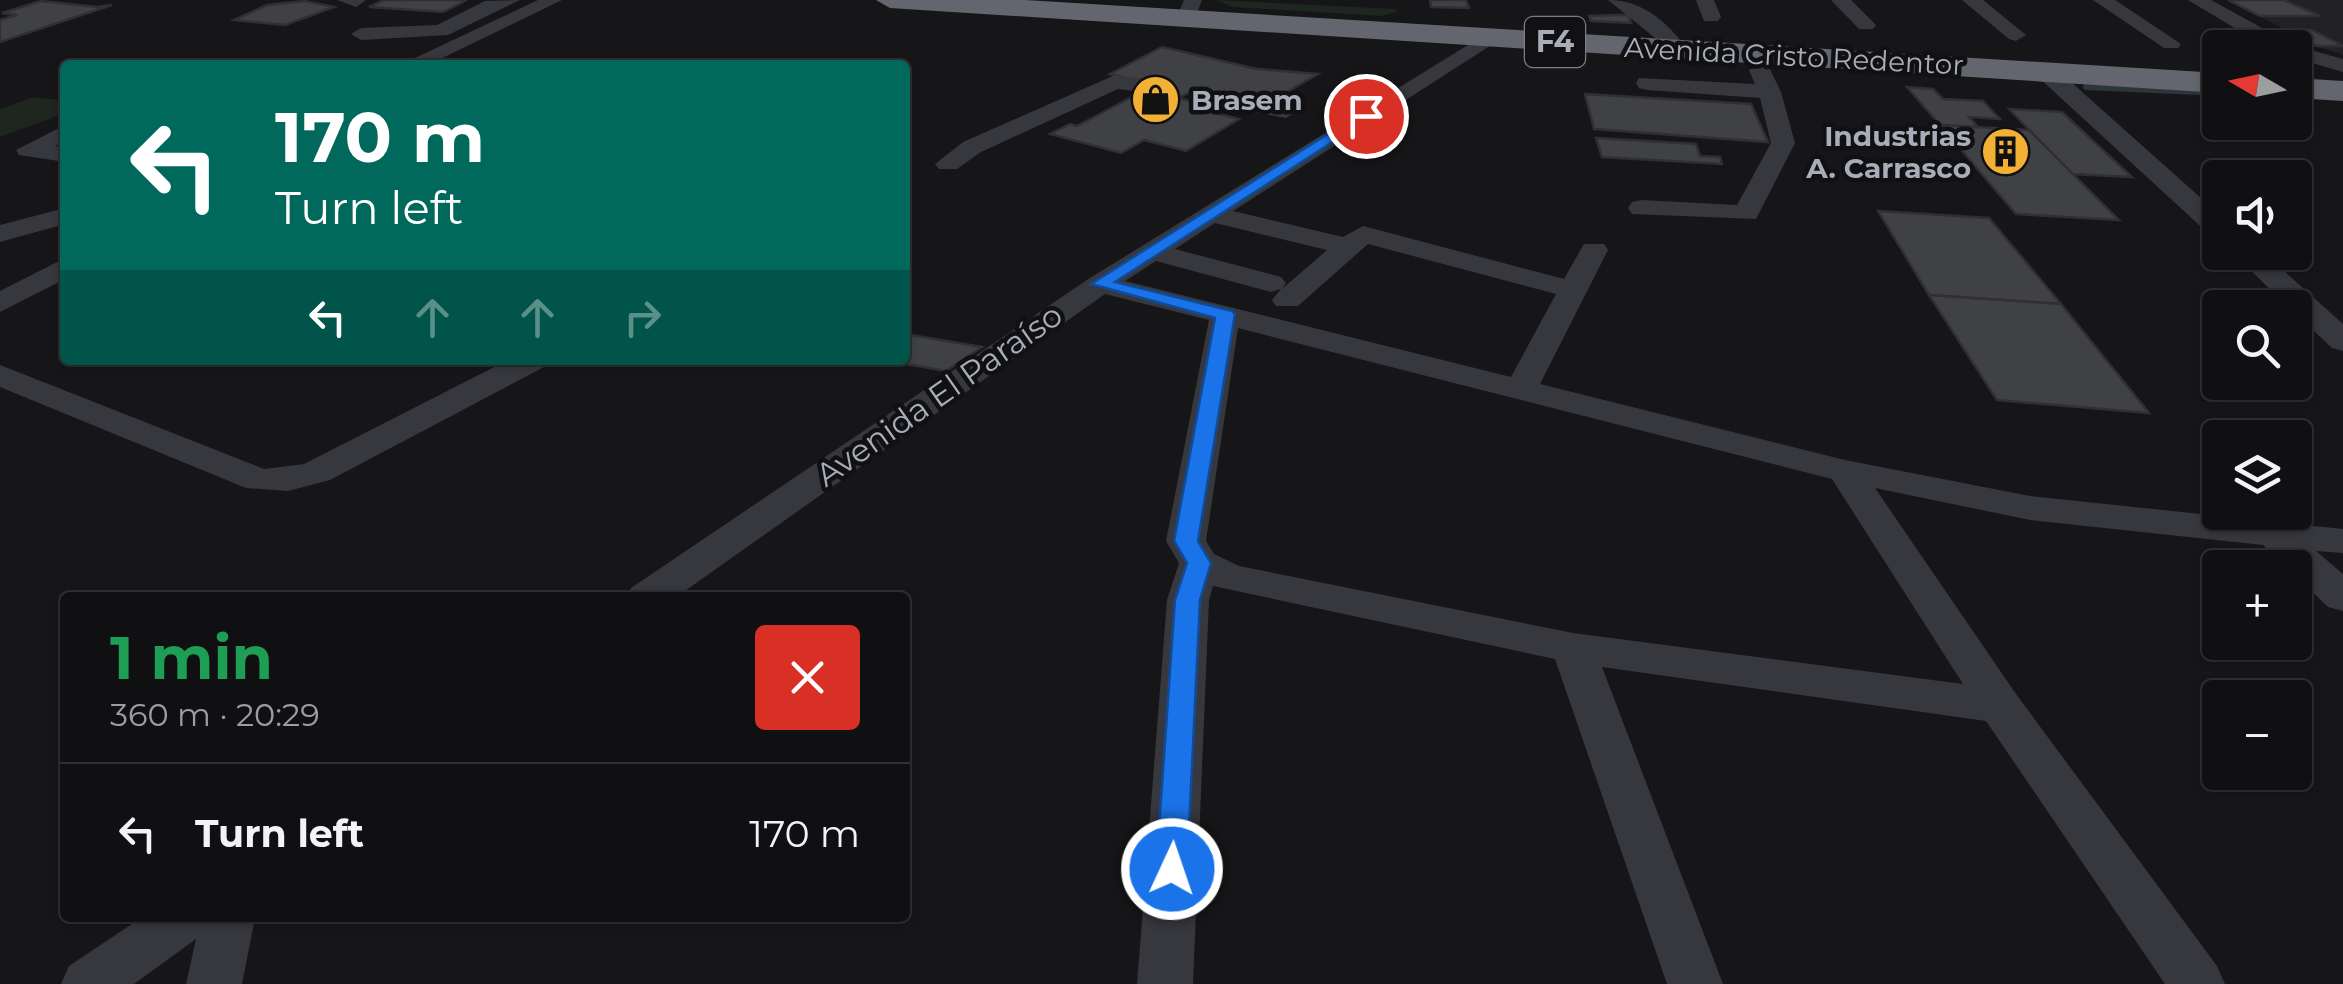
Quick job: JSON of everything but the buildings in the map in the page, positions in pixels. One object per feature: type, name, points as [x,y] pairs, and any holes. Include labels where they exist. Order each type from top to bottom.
[{"type":"highway","name":"Avenida Cristo Redentor","points":[[890,0],[2202,82]]},
{"type":"highway","name":"Avenida Cristo Redentor","points":[[998,0],[1191,6],[2202,74]]},
{"type":"highway","points":[[2312,80],[2343,82]]},
{"type":"highway","points":[[2312,89],[2343,92]]},
{"type":"street","points":[[346,0],[356,1]]},
{"type":"street","points":[[420,60],[528,0]]},
{"type":"street","points":[[361,34],[441,32],[492,5],[510,9],[552,0]]},
{"type":"street","points":[[1617,0],[1646,18],[1671,41]]},
{"type":"street","points":[[1840,0],[1866,25]]},
{"type":"street","points":[[1971,0],[2016,35]]},
{"type":"street","points":[[2102,0],[2171,44]]},
{"type":"street","points":[[2197,0],[2251,30]]},
{"type":"street","name":"Avenida El Paraíso","points":[[655,592],[1100,284],[1489,38]]},
{"type":"street","points":[[1641,208],[1746,212],[1783,143],[1770,92],[1753,54]]},
{"type":"street","points":[[2312,57],[2343,66]]},
{"type":"street","points":[[2045,71],[2202,213]]},
{"type":"street","points":[[948,164],[972,147],[1114,82],[1159,87]]},
{"type":"street","points":[[1647,83],[1770,92]]},
{"type":"street","points":[[1230,101],[1286,111]]},
{"type":"street","points":[[60,134],[28,150],[60,154]]},
{"type":"street","points":[[1211,214],[1349,247]]},
{"type":"street","points":[[7,229],[60,217]]},
{"type":"street","points":[[1151,251],[1279,291],[1349,247],[1360,235],[1368,234],[1573,290]]},
{"type":"street","points":[[1522,389],[1594,250]]},
{"type":"street","points":[[0,303],[60,270]]},
{"type":"street","points":[[2266,270],[2343,340]]},
{"type":"street","points":[[1100,284],[1845,471],[2030,508],[2343,541]]},
{"type":"street","points":[[1225,314],[1186,541],[1199,563],[1228,577],[1573,648],[2000,706]]},
{"type":"street","points":[[0,376],[259,480],[288,480],[317,472],[523,365]]},
{"type":"street","points":[[1845,471],[2000,706],[2197,984]]},
{"type":"street","points":[[2274,534],[2343,597]]},
{"type":"street","points":[[1165,984],[1188,600],[1199,563]]},
{"type":"street","points":[[1573,648],[1694,984]]},
{"type":"street","points":[[88,984],[178,922]]},
{"type":"street","points":[[214,984],[227,922]]},
{"type":"shaded area","points":[[1217,0],[1396,12],[1382,16],[1232,7]]},
{"type":"shaded area","points":[[2228,0],[2343,0],[2343,55],[2312,44],[2312,30],[2285,30]]},
{"type":"shaded area","points":[[34,97],[60,100],[60,115],[0,137],[0,109]]},
{"type":"waterway","points":[[2086,87],[2202,92]]},
{"type":"place","name":"Brasem","points":[[1156,100]]},
{"type":"place","name":"Industrias A. Carrasco","points":[[2006,152]]},
{"type":"route","points":[[1172,869],[1188,600],[1199,563],[1186,541],[1225,314],[1100,284],[1366,116]]}]
